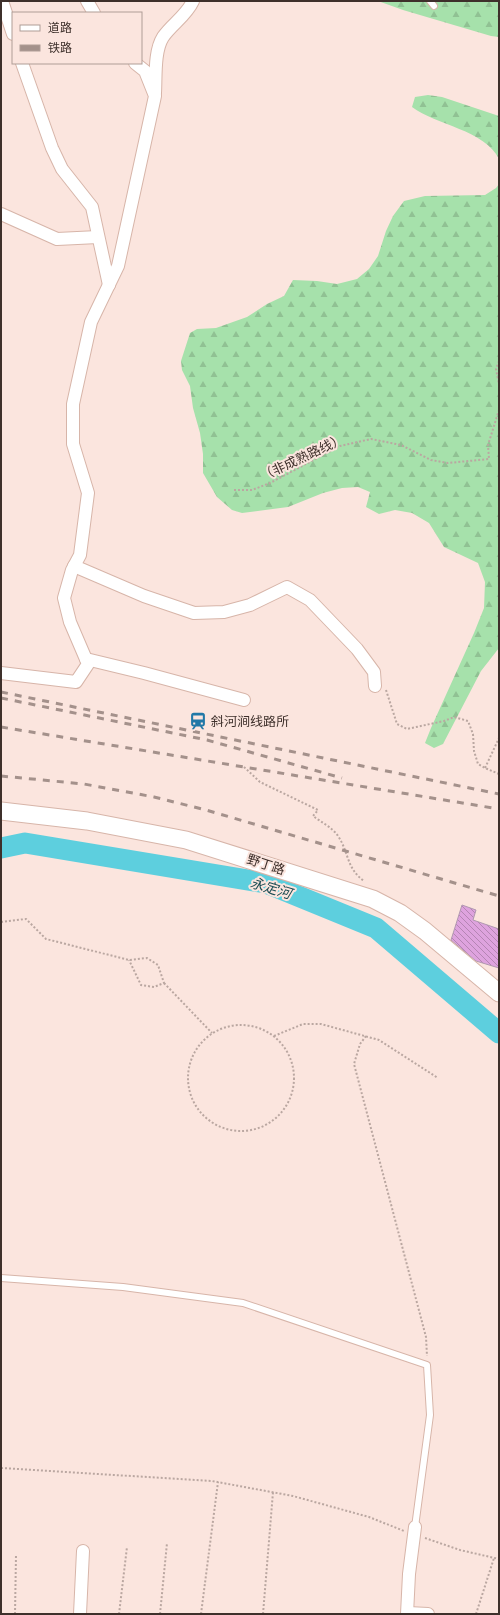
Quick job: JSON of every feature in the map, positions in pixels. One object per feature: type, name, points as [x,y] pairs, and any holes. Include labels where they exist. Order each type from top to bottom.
[{"type":"main road","name":"野丁路","points":[[1,811],[87,821],[186,840],[373,898],[400,913],[425,930],[499,993]]},
{"type":"street","points":[[2,1],[12,31]]},
{"type":"street","points":[[87,1],[93,12]]},
{"type":"street","points":[[1,673],[76,682],[88,664],[70,622],[64,598],[74,566],[80,555],[88,493],[73,444],[72,404],[91,322],[118,266],[155,96],[158,49],[163,37],[189,9],[193,1]]},
{"type":"street","points":[[22,64],[52,148],[62,169],[92,207],[109,286]]},
{"type":"street","points":[[136,64],[145,71],[155,96]]},
{"type":"street","points":[[1,214],[57,240],[98,237]]},
{"type":"street","points":[[74,566],[144,596],[194,613],[224,612],[250,605],[287,587],[310,600],[357,648],[374,672],[376,686]]},
{"type":"street","points":[[86,659],[144,672],[244,700]]},
{"type":"street","points":[[414,1531],[409,1574],[407,1613],[428,1614]]},
{"type":"street","points":[[80,1614],[82,1551]]},
{"type":"lane","points":[[1,1278],[123,1287],[243,1303],[427,1365],[430,1414],[414,1531]]},
{"type":"path","points":[[499,360],[496,368],[499,384]]},
{"type":"path","name":"（非成熟路线）","points":[[234,490],[252,490],[270,483],[340,446],[371,439],[401,445],[431,460],[448,463],[489,459],[488,444],[499,410]]},
{"type":"path","points":[[374,672],[384,680],[397,724],[407,729],[444,721],[454,717],[468,721],[473,734],[474,751],[478,764],[499,774]]},
{"type":"path","points":[[485,768],[499,738]]},
{"type":"path","points":[[244,767],[260,782],[318,810],[313,816],[337,835],[350,866],[356,875],[369,884]]},
{"type":"path","points":[[1,922],[26,919],[46,940],[129,960],[147,958],[158,965],[164,983],[212,1033]]},
{"type":"path","points":[[129,960],[141,985],[154,987],[164,983]]},
{"type":"path","points":[[274,1036],[303,1024],[322,1024],[379,1040],[438,1078]]},
{"type":"path","points":[[247,1025],[265,1030],[274,1036],[280,1041],[290,1056],[295,1074],[294,1092],[286,1109],[274,1121],[259,1129],[242,1132],[225,1129],[209,1122],[197,1109],[190,1094],[188,1076],[191,1060],[199,1045],[212,1033],[229,1026],[247,1025]]},
{"type":"path","points":[[366,1036],[360,1044],[354,1064],[426,1337],[427,1365]]},
{"type":"path","points":[[1,1468],[218,1482],[273,1492],[369,1517],[414,1531],[460,1550],[499,1559]]},
{"type":"path","points":[[201,1614],[218,1482]]},
{"type":"path","points":[[263,1614],[273,1492]]},
{"type":"path","points":[[160,1614],[167,1543]]},
{"type":"path","points":[[119,1614],[127,1547]]},
{"type":"path","points":[[15,1614],[16,1555]]},
{"type":"path","points":[[476,1614],[494,1558]]},
{"type":"green space","points":[[378,1],[499,1],[499,37],[491,36],[403,10]]},
{"type":"green space","points":[[428,95],[442,97],[499,116],[499,159],[492,149],[483,141],[434,119],[412,107],[415,97]]},
{"type":"green space","points":[[499,184],[499,648],[481,671],[443,744],[434,748],[425,743],[484,608],[485,582],[478,563],[444,547],[429,523],[412,513],[395,510],[379,514],[366,507],[370,492],[358,487],[342,488],[323,493],[288,507],[242,513],[232,510],[217,497],[203,473],[203,454],[200,433],[193,408],[190,386],[182,370],[181,361],[190,333],[197,329],[216,328],[247,317],[267,304],[284,296],[293,280],[337,284],[357,279],[369,269],[378,256],[386,231],[393,216],[404,201],[425,196],[485,195],[496,188]]},
{"type":"building","points":[[462,905],[476,910],[473,920],[499,929],[499,968],[476,961],[451,940]]},
{"type":"waterway","name":"永定河","points":[[1,848],[25,843],[266,883],[376,928],[499,1033]]},
{"type":"railway","points":[[1,692],[499,794]]},
{"type":"railway","points":[[1,698],[207,740],[342,778]]},
{"type":"railway","points":[[1,727],[499,809]]},
{"type":"railway","points":[[1,776],[84,784],[154,797],[206,810],[499,896]]},
{"type":"place","name":"斜河涧线路所","points":[[198,721]]}]
